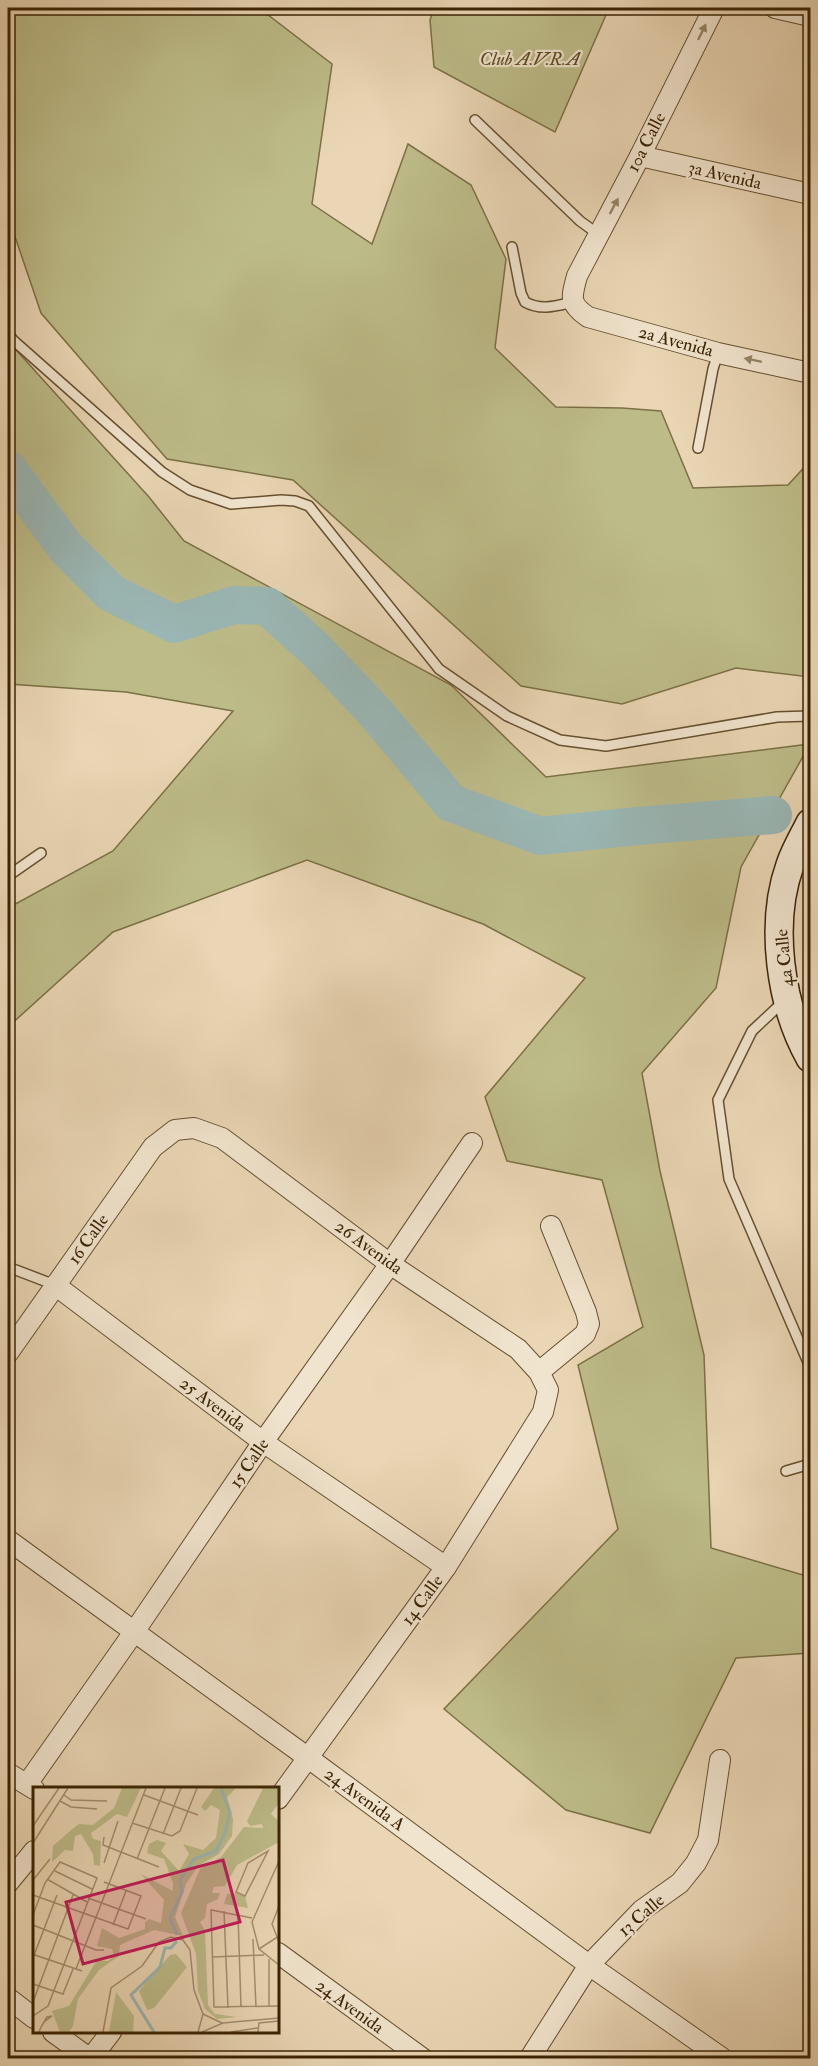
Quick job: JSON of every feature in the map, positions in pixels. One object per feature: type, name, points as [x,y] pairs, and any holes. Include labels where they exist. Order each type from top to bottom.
[{"type":"main road","name":"4a Calle","points":[[806,832],[790,865],[783,892],[778,940],[787,997],[796,1026],[810,1058]]},
{"type":"street","name":"10a Calle","points":[[573,303],[573,290],[577,276],[714,8]]},
{"type":"street","points":[[775,8],[810,16]]},
{"type":"street","name":"3a Avenida","points":[[640,156],[810,194]]},
{"type":"street","name":"2a Avenida","points":[[573,303],[577,310],[588,317],[718,353],[810,373]]},
{"type":"street","name":"26 Avenida","points":[[175,1130],[194,1128],[222,1138],[390,1263],[518,1349],[539,1372],[548,1390]]},
{"type":"street","name":"16 Calle","points":[[8,1353],[153,1147],[175,1130]]},
{"type":"street","name":"15 Calle","points":[[31,1786],[263,1442],[472,1143]]},
{"type":"street","points":[[539,1372],[585,1334],[589,1324],[551,1226]]},
{"type":"street","name":"25 Avenida","points":[[56,1285],[263,1442],[446,1567]]},
{"type":"street","name":"14 Calle","points":[[279,1798],[446,1567],[543,1412],[548,1390]]},
{"type":"street","name":"24 Avenida A","points":[[8,1540],[308,1757],[589,1965],[722,2058]]},
{"type":"street","name":"13 Calle","points":[[530,2058],[589,1965],[642,1910],[680,1882],[696,1863],[708,1840],[720,1760]]},
{"type":"street","points":[[8,1773],[31,1786]]},
{"type":"street","points":[[8,1883],[33,1852]]},
{"type":"street","name":"24 Avenida","points":[[279,1954],[422,2058]]},
{"type":"street","points":[[8,1998],[33,2017]]},
{"type":"street","points":[[56,2033],[90,2058],[109,2033]]},
{"type":"lane","points":[[475,120],[580,221],[598,234]]},
{"type":"lane","points":[[512,246],[521,293],[525,302],[535,308],[573,303]]},
{"type":"lane","points":[[8,333],[13,340],[162,472],[190,490],[231,504],[281,500],[295,501],[309,506],[439,669],[507,716],[560,740],[606,746],[777,717],[810,716]]},
{"type":"lane","points":[[698,448],[718,353]]},
{"type":"lane","points":[[8,876],[41,853]]},
{"type":"lane","points":[[787,997],[752,1031],[718,1100],[729,1179],[810,1367]]},
{"type":"lane","name":"25 Avenida","points":[[8,1267],[56,1285]]},
{"type":"lane","points":[[786,1471],[810,1464]]},
{"type":"green space","points":[[8,8],[259,8],[332,64],[312,204],[372,244],[408,144],[471,185],[506,259],[495,348],[556,407],[661,411],[693,488],[788,485],[810,461],[810,677],[736,668],[622,704],[521,686],[293,480],[167,459],[41,313],[8,216]]},
{"type":"green space","name":"Club A.V.R.A","points":[[434,8],[609,8],[555,132],[434,67],[430,20]]},
{"type":"green space","points":[[8,341],[149,497],[184,541],[451,685],[546,777],[810,744],[741,867],[716,988],[642,1073],[660,1171],[704,1355],[711,1548],[810,1577],[810,1653],[736,1658],[650,1833],[566,1810],[444,1709],[618,1529],[578,1365],[643,1327],[602,1180],[507,1161],[485,1097],[585,978],[483,924],[307,860],[113,932],[8,1027],[8,908],[113,851],[233,711],[126,692],[8,684]]},
{"type":"waterway","points":[[8,469],[66,548],[111,593],[174,624],[234,605],[267,606],[314,648],[375,712],[451,803],[540,836],[773,815]]}]
